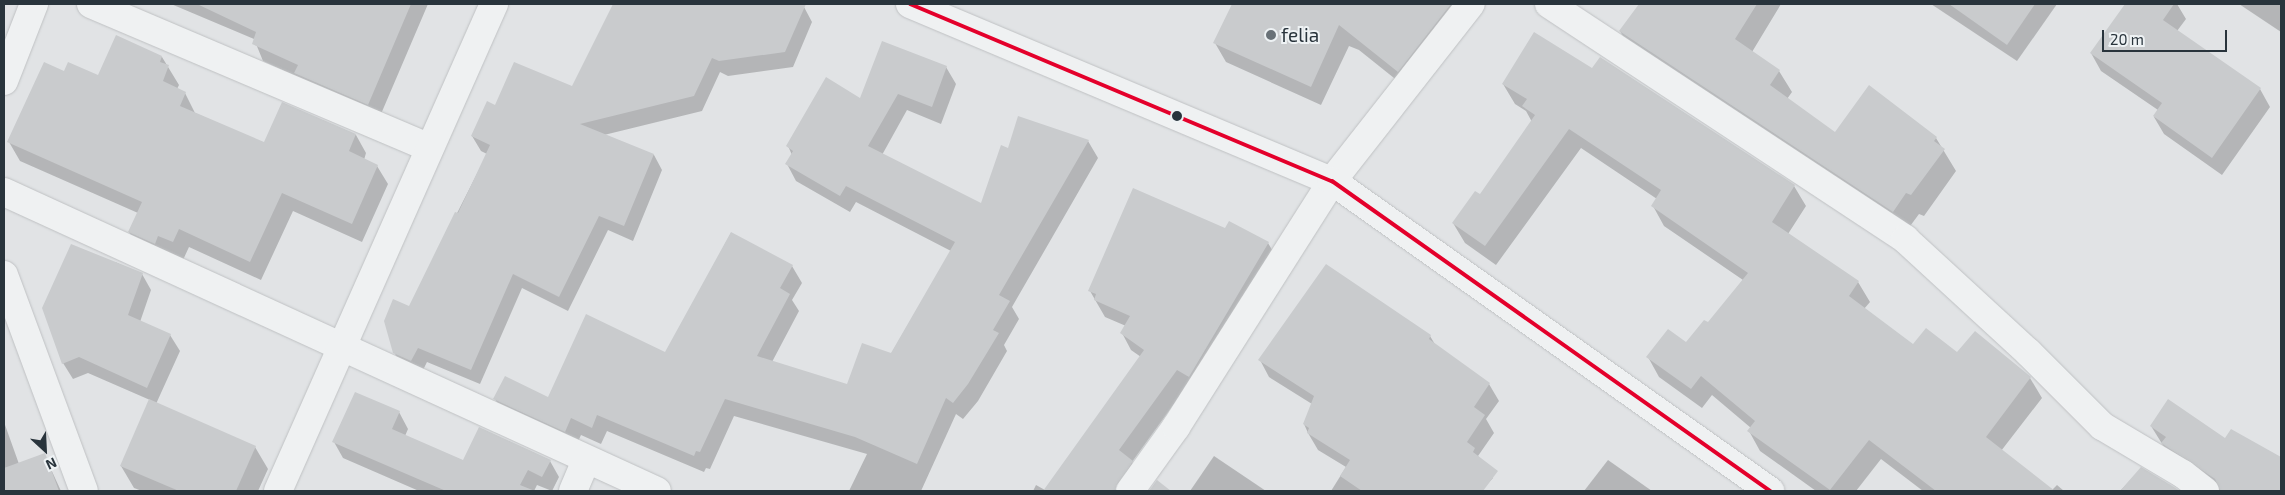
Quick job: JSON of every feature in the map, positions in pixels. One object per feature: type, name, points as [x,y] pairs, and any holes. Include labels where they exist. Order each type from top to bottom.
[{"type":"street","points":[[4,80],[34,4]]},
{"type":"street","points":[[91,4],[430,148]]},
{"type":"street","points":[[278,491],[494,4]]},
{"type":"street","points":[[910,4],[1332,181],[1770,491]]},
{"type":"street","points":[[1130,491],[1176,427],[1332,181],[1471,4]]},
{"type":"street","points":[[1549,4],[1905,239],[2028,352],[2102,426],[2183,474],[2205,491]]},
{"type":"street","points":[[4,192],[657,491]]},
{"type":"street","points":[[4,274],[84,491]]},
{"type":"street","points":[[573,491],[586,460]]},
{"type":"building","points":[[197,4],[411,4],[368,105],[294,73],[298,65],[252,44],[256,32]]},
{"type":"building","points":[[613,4],[806,4],[785,52],[719,61],[712,58],[694,96],[580,124],[654,154],[624,226],[599,216],[559,297],[513,274],[471,370],[418,348],[411,361],[393,353],[384,321],[393,299],[409,306],[455,212],[458,213],[490,145],[471,136],[487,101],[495,105],[514,62],[572,86]]},
{"type":"building","points":[[1232,4],[1451,4],[1398,72],[1339,25],[1311,87],[1213,43]]},
{"type":"building","points":[[1639,4],[1757,4],[1735,39],[1780,70],[1770,85],[1835,132],[1869,85],[1937,137],[1934,141],[1945,149],[1911,195],[1906,193],[1893,212],[1619,31]]},
{"type":"building","points":[[1949,4],[2035,4],[2007,45]]},
{"type":"building","points":[[2125,4],[2174,4],[2163,20],[2261,88],[2212,158],[2153,116],[2162,103],[2090,53]]},
{"type":"building","points":[[1534,32],[1592,68],[1600,57],[1795,185],[1772,222],[1859,281],[1849,296],[1913,344],[1926,328],[1957,352],[1975,331],[2031,377],[1986,437],[2055,491],[1936,491],[1869,440],[1830,490],[1747,431],[1755,421],[1701,376],[1691,389],[1646,357],[1668,329],[1686,342],[1704,320],[1708,322],[1748,273],[1651,206],[1661,190],[1569,129],[1485,246],[1452,223],[1475,191],[1480,194],[1535,115],[1522,106],[1527,99],[1502,84]]},
{"type":"building","points":[[116,35],[162,56],[160,62],[169,65],[163,81],[186,92],[180,106],[264,142],[282,102],[356,134],[349,151],[378,165],[352,224],[282,193],[250,262],[179,229],[173,242],[158,236],[155,244],[128,232],[142,202],[7,142],[44,62],[64,71],[68,62],[98,75]]},
{"type":"building","points":[[882,41],[947,66],[932,107],[898,94],[868,146],[981,203],[1001,145],[1008,148],[1018,116],[1089,140],[999,295],[1010,301],[993,330],[999,333],[968,384],[953,403],[946,398],[917,464],[855,437],[725,399],[700,452],[696,451],[694,456],[597,415],[592,428],[571,418],[565,432],[493,399],[505,376],[548,397],[586,314],[665,352],[731,232],[793,265],[780,288],[790,294],[757,356],[847,384],[862,343],[891,353],[955,242],[846,186],[840,196],[785,164],[793,151],[786,146],[826,77],[860,98]]},
{"type":"building","points":[[1133,188],[1225,228],[1229,221],[1269,242],[1189,377],[1177,370],[1119,450],[1133,461],[1115,491],[1043,491],[1144,350],[1120,333],[1130,316],[1094,300],[1096,294],[1088,291]]},
{"type":"building","points":[[71,244],[143,273],[128,315],[171,334],[147,388],[79,357],[62,364],[42,308]]},
{"type":"building","points":[[1326,264],[1431,335],[1429,339],[1490,383],[1474,407],[1485,415],[1467,442],[1475,448],[1473,452],[1498,471],[1483,491],[1362,491],[1340,476],[1350,460],[1307,433],[1309,428],[1303,424],[1314,396],[1258,360]]},
{"type":"building","points":[[355,392],[400,411],[392,429],[463,460],[479,427],[551,460],[542,477],[528,470],[520,485],[535,491],[446,491],[332,442]]},
{"type":"building","points":[[149,399],[256,446],[236,491],[179,491],[120,466]]},
{"type":"building","points":[[2168,399],[2225,438],[2231,429],[2281,457],[2281,491],[2220,491],[2215,479],[2161,443],[2166,437],[2150,426]]},
{"type":"building","points":[[45,453],[59,491],[4,491],[4,468]]},
{"type":"building","points":[[2141,467],[2174,487],[2180,491],[2120,491]]},
{"type":"building","points":[[1157,480],[1171,491],[1149,491]]},
{"type":"transit line","points":[[910,4],[1332,181],[1770,491]]},
{"type":"place","name":"felia","points":[[1271,35]]}]
